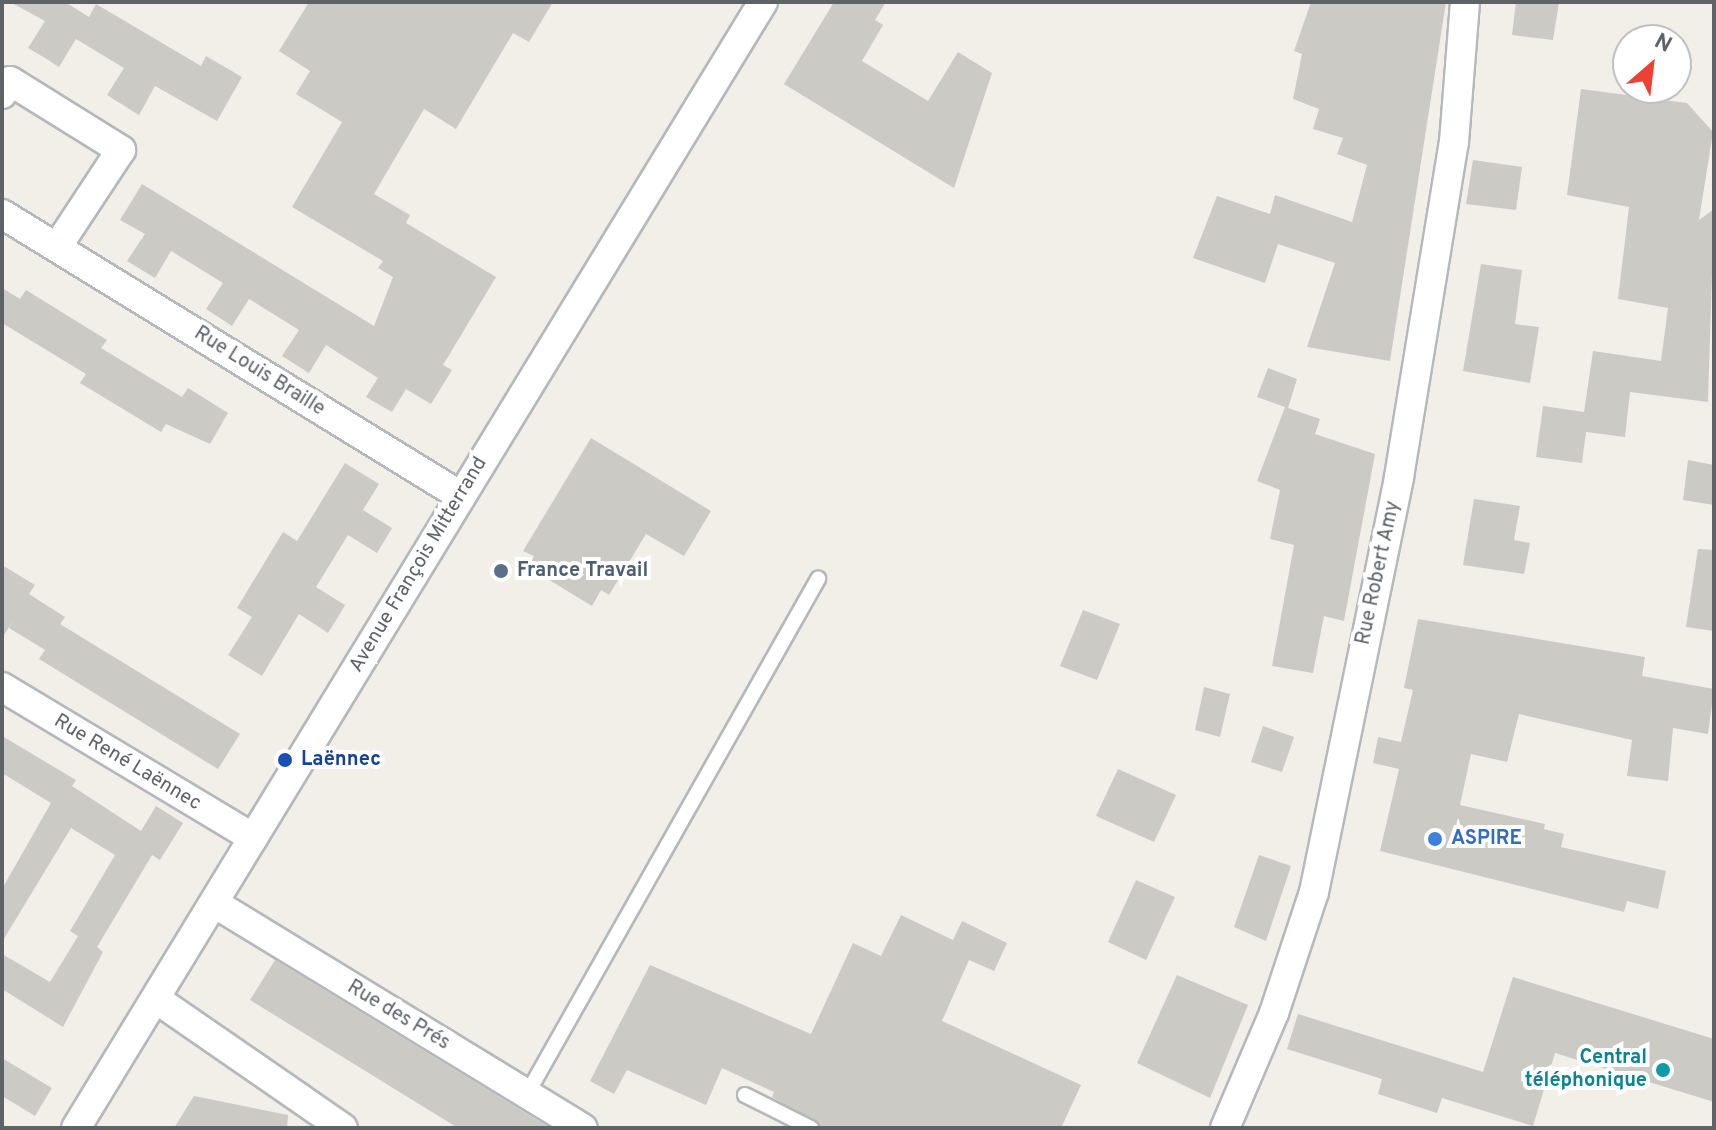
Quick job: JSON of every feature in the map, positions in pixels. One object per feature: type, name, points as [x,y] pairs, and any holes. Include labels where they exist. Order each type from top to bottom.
[{"type":"street","name":"Avenue François Mitterrand","points":[[76,1128],[763,2]]},
{"type":"street","name":"Rue Robert Amy","points":[[1225,1128],[1274,1013],[1314,892],[1401,462],[1454,142],[1465,2]]},
{"type":"street","points":[[2,94],[10,81],[121,150],[57,247]]},
{"type":"street","name":"Rue Louis Braille","points":[[2,214],[461,496]]},
{"type":"street","name":"Rue René Laënnec","points":[[2,687],[253,838]]},
{"type":"street","name":"Rue des Prés","points":[[214,903],[583,1128]]},
{"type":"street","points":[[156,999],[343,1128]]},
{"type":"lane","points":[[527,1094],[818,579]]},
{"type":"lane","points":[[745,1095],[811,1128]]},
{"type":"building","points":[[10,2],[65,2],[89,17],[96,4],[201,66],[206,56],[242,77],[217,121],[155,86],[139,115],[107,95],[124,68],[76,39],[59,67],[28,48],[45,21]]},
{"type":"building","points":[[309,2],[553,2],[529,42],[513,33],[456,129],[424,109],[374,194],[410,215],[406,223],[496,277],[443,365],[452,370],[431,404],[406,389],[392,412],[366,397],[378,378],[326,345],[309,373],[282,356],[299,330],[249,299],[232,326],[206,309],[223,283],[171,251],[155,278],[127,261],[145,234],[120,220],[142,184],[374,326],[393,277],[378,268],[383,261],[292,207],[342,122],[296,94],[310,71],[279,51]]},
{"type":"building","points":[[834,2],[886,2],[875,20],[883,25],[862,61],[928,101],[958,52],[992,73],[954,188],[784,84]]},
{"type":"building","points":[[1311,2],[1446,2],[1390,361],[1307,347],[1335,263],[1278,244],[1265,283],[1193,258],[1217,196],[1270,214],[1275,195],[1352,222],[1367,165],[1337,154],[1343,138],[1313,129],[1319,109],[1293,99],[1302,54],[1294,51]]},
{"type":"building","points":[[1516,2],[1559,2],[1553,40],[1512,35]]},
{"type":"building","points":[[1581,89],[1612,93],[1612,104],[1688,104],[1713,132],[1699,220],[1714,209],[1708,402],[1630,392],[1625,437],[1586,432],[1582,463],[1536,457],[1543,406],[1584,412],[1593,351],[1661,361],[1668,308],[1618,299],[1629,207],[1567,195]]},
{"type":"building","points":[[1473,160],[1522,167],[1516,210],[1466,204]]},
{"type":"building","points":[[1481,264],[1522,270],[1515,324],[1539,327],[1530,383],[1463,371]]},
{"type":"building","points":[[2,288],[20,299],[26,290],[107,340],[101,348],[182,397],[188,388],[228,413],[210,444],[166,424],[161,432],[80,383],[86,374],[2,323]]},
{"type":"building","points":[[1268,368],[1297,379],[1288,408],[1320,419],[1315,434],[1375,454],[1344,621],[1324,616],[1313,673],[1272,666],[1294,545],[1270,539],[1280,490],[1257,481],[1285,407],[1257,397]]},
{"type":"building","points":[[591,438],[711,511],[684,556],[646,534],[609,595],[601,590],[592,606],[528,567],[534,556],[523,551]]},
{"type":"building","points":[[1688,460],[1714,465],[1714,505],[1683,500]]},
{"type":"building","points":[[345,463],[379,484],[363,510],[392,528],[377,553],[348,535],[316,587],[345,605],[338,617],[328,633],[299,614],[262,676],[228,655],[252,617],[237,608],[283,532],[297,541]]},
{"type":"building","points":[[1474,499],[1520,506],[1514,540],[1530,543],[1524,574],[1463,565]]},
{"type":"building","points":[[1698,549],[1714,550],[1714,631],[1686,627]]},
{"type":"building","points":[[2,565],[35,585],[29,594],[65,617],[60,624],[240,734],[218,769],[39,659],[45,650],[9,628],[15,618],[2,638]]},
{"type":"building","points":[[1083,610],[1120,624],[1097,680],[1060,666]]},
{"type":"building","points":[[1418,619],[1645,657],[1642,676],[1714,689],[1708,734],[1673,728],[1668,781],[1627,776],[1632,740],[1519,714],[1507,762],[1471,754],[1460,805],[1545,824],[1544,829],[1564,834],[1561,847],[1666,871],[1658,909],[1627,901],[1624,912],[1380,851],[1399,769],[1373,763],[1378,737],[1401,742],[1413,690],[1404,688]]},
{"type":"building","points":[[1204,687],[1230,694],[1220,737],[1195,730]]},
{"type":"building","points":[[1263,726],[1294,737],[1282,772],[1251,762]]},
{"type":"building","points":[[2,736],[76,780],[72,786],[141,831],[156,806],[183,823],[160,860],[152,855],[97,947],[103,952],[63,1027],[2,989],[2,954],[50,982],[78,936],[70,931],[115,855],[71,828],[2,942],[2,889],[51,803],[2,773]]},
{"type":"building","points":[[1118,769],[1176,795],[1154,842],[1096,816]]},
{"type":"building","points":[[1259,855],[1291,866],[1266,941],[1234,927]]},
{"type":"building","points":[[1136,880],[1175,897],[1146,960],[1108,942]]},
{"type":"building","points":[[901,915],[953,940],[962,921],[1007,943],[994,971],[969,960],[942,1021],[1081,1085],[1061,1128],[821,1128],[772,1097],[774,1092],[722,1068],[706,1105],[627,1070],[614,1094],[590,1081],[650,965],[811,1034],[853,943],[881,956]]},
{"type":"building","points":[[275,960],[550,1128],[458,1128],[250,1000]]},
{"type":"building","points":[[1177,975],[1248,1005],[1210,1098],[1137,1063]]},
{"type":"building","points":[[1513,977],[1714,1039],[1714,1102],[1555,1053],[1533,1126],[1442,1098],[1437,1113],[1378,1094],[1382,1079],[1287,1049],[1298,1014],[1483,1072]]},
{"type":"building","points":[[2,1058],[52,1088],[35,1116],[2,1096]]},
{"type":"building","points":[[194,1096],[288,1115],[287,1128],[174,1128]]},
{"type":"place","name":"France Travail","points":[[501,571]]},
{"type":"place","name":"Laënnec","points":[[285,760]]},
{"type":"place","name":"ASPIRE","points":[[1435,839]]},
{"type":"place","name":"Central téléphonique","points":[[1663,1070]]}]
